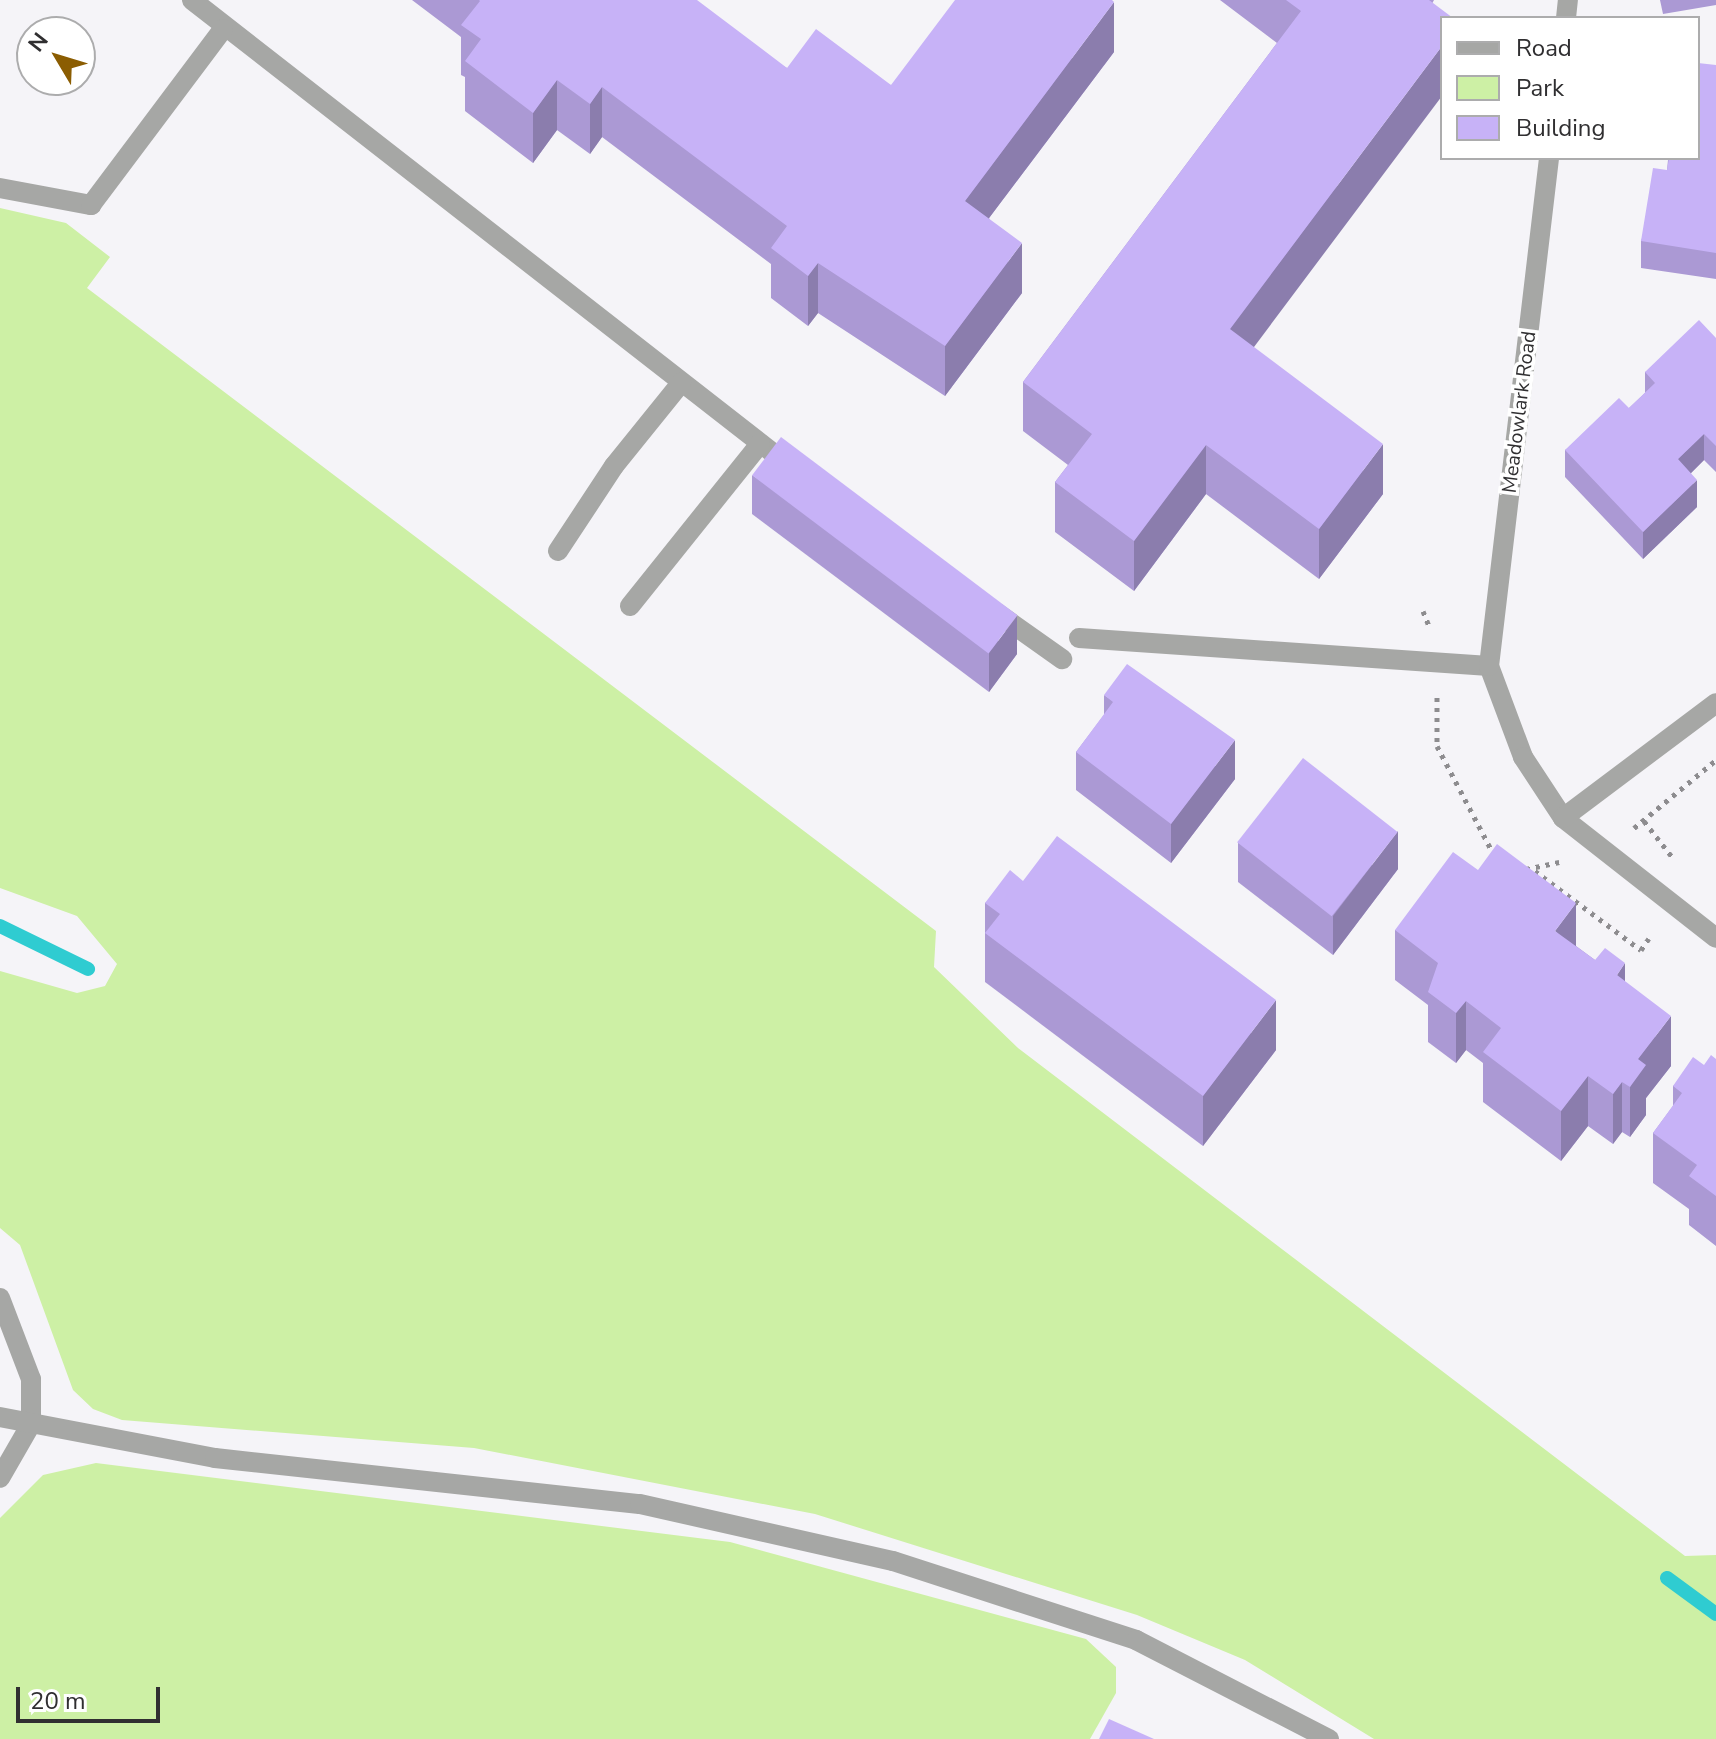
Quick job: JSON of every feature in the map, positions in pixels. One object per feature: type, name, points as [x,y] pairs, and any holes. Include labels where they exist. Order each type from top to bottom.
[{"type":"street","points":[[192,0],[223,29],[805,478]]},
{"type":"street","points":[[0,188],[91,205],[223,29]]},
{"type":"street","name":"Meadowlark Road","points":[[1549,160],[1489,666],[1523,757],[1563,818],[1716,938]]},
{"type":"street","points":[[558,551],[614,466],[681,383]]},
{"type":"street","points":[[630,606],[760,444]]},
{"type":"street","points":[[971,595],[1062,659]]},
{"type":"street","points":[[1079,638],[1489,666]]},
{"type":"street","points":[[1563,818],[1716,703]]},
{"type":"street","points":[[0,1298],[31,1379],[31,1424],[0,1478]]},
{"type":"street","points":[[0,1417],[215,1458],[640,1504],[893,1561],[1136,1640],[1329,1739]]},
{"type":"path","points":[[1437,695],[1437,746],[1500,863]]},
{"type":"path","points":[[1632,829],[1716,760]]},
{"type":"path","points":[[1509,875],[1534,871],[1559,862]]},
{"type":"path","points":[[1534,871],[1641,950],[1649,938]]},
{"type":"green space","points":[[0,208],[66,223],[110,257],[87,288],[936,931],[934,967],[1018,1048],[1685,1556],[1716,1555],[1716,1739],[1374,1739],[1245,1660],[1137,1615],[815,1514],[474,1448],[122,1420],[93,1409],[73,1390],[20,1245],[0,1228],[0,971],[77,993],[105,986],[117,964],[77,916],[0,888]]},
{"type":"green space","points":[[96,1463],[730,1542],[1086,1639],[1116,1667],[1116,1693],[1090,1739],[0,1739],[0,1518],[43,1475]]},
{"type":"building","points":[[479,0],[697,0],[787,68],[816,29],[891,85],[955,0],[1114,2],[965,201],[1022,243],[945,346],[818,263],[808,276],[771,248],[787,226],[602,87],[590,104],[557,80],[533,113],[465,61],[481,39],[461,25]]},
{"type":"building","points":[[1286,0],[1429,0],[1450,16],[1440,16],[1440,49],[1230,329],[1383,444],[1319,529],[1206,445],[1134,541],[1055,482],[1092,434],[1023,382],[1301,11]]},
{"type":"building","points":[[1700,63],[1716,65],[1716,253],[1641,241],[1653,168],[1667,170],[1669,160],[1700,160]]},
{"type":"building","points":[[1699,320],[1716,338],[1716,446],[1704,434],[1678,459],[1697,480],[1643,532],[1565,450],[1619,398],[1629,408],[1655,383],[1645,372]]},
{"type":"building","points":[[781,437],[1017,615],[989,653],[752,475]]},
{"type":"building","points":[[1127,664],[1235,740],[1171,824],[1076,752],[1113,702],[1104,695]]},
{"type":"building","points":[[1303,758],[1398,832],[1332,916],[1237,842]]},
{"type":"building","points":[[1057,836],[1276,1000],[1203,1096],[985,933],[1000,914],[985,903],[1010,870],[1023,881]]},
{"type":"building","points":[[1497,844],[1576,903],[1555,931],[1595,960],[1605,948],[1625,963],[1617,975],[1671,1016],[1638,1059],[1646,1065],[1630,1087],[1622,1082],[1613,1094],[1588,1076],[1561,1111],[1483,1052],[1501,1028],[1466,1001],[1456,1013],[1428,992],[1438,963],[1395,930],[1453,852],[1478,870]]},
{"type":"building","points":[[1711,1055],[1716,1059],[1716,1196],[1689,1176],[1697,1165],[1653,1133],[1682,1093],[1673,1086],[1693,1057],[1704,1065]]},
{"type":"building","points":[[1109,1719],[1154,1739],[1099,1739]]},
{"type":"waterway","points":[[0,926],[88,969]]},
{"type":"waterway","points":[[1667,1578],[1716,1614]]}]
